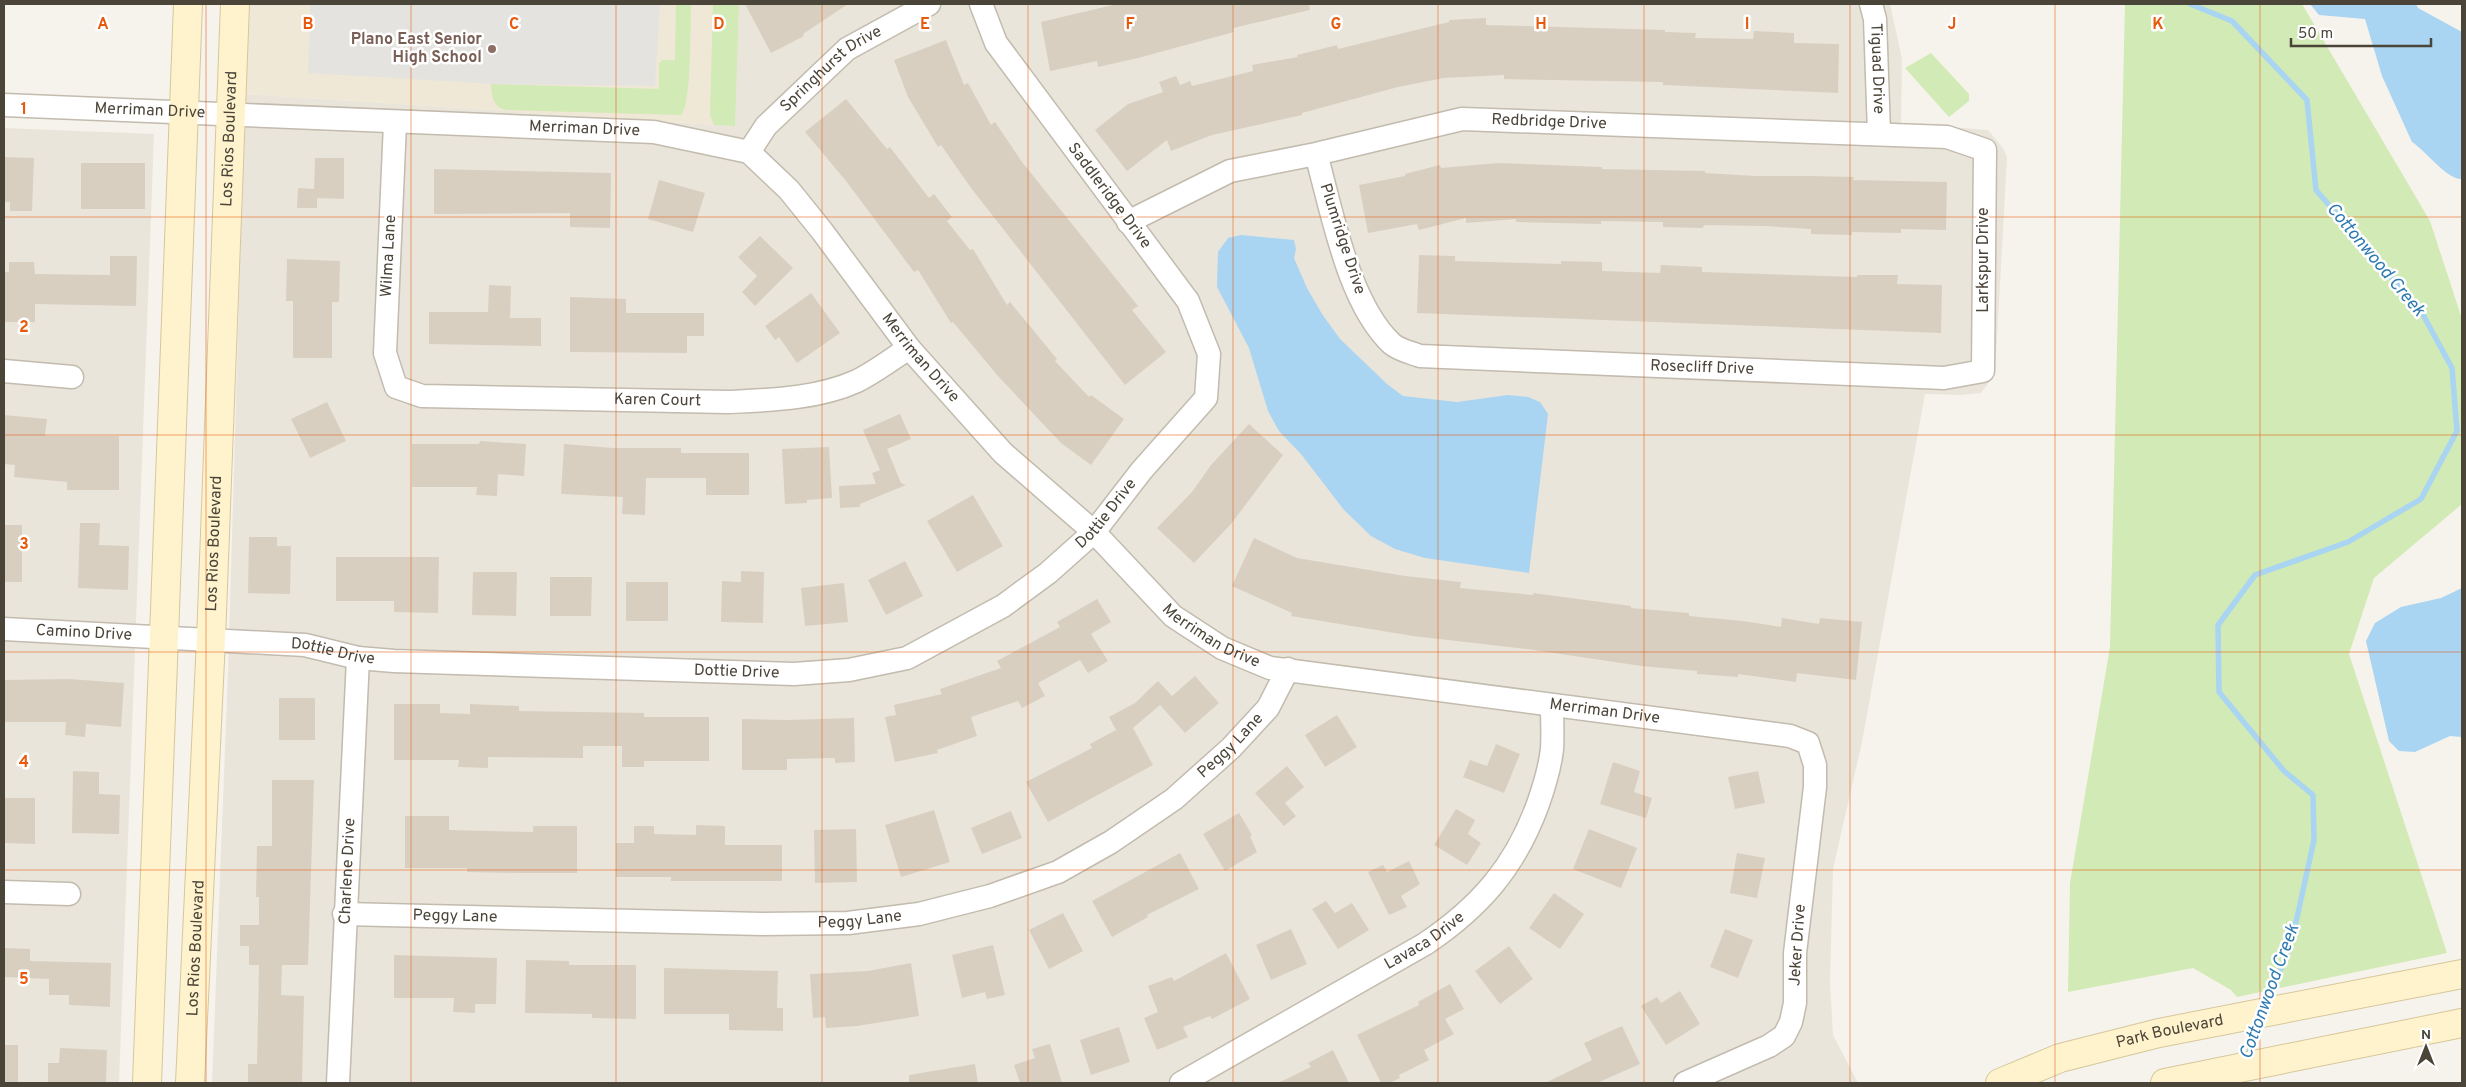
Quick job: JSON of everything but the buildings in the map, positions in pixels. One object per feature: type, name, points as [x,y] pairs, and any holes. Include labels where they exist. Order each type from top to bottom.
[{"type":"main road","points":[[147,1083],[188,4]]},
{"type":"main road","name":"Los Rios Boulevard","points":[[190,1083],[211,639],[235,4]]},
{"type":"main road","name":"Park Boulevard","points":[[2000,1083],[2060,1058],[2159,1033],[2451,976]]},
{"type":"main road","points":[[2166,1083],[2462,1023]]},
{"type":"street","name":"Springhurst Drive","points":[[749,152],[766,126],[847,49],[929,4]]},
{"type":"street","name":"Saddleridge Drive","points":[[981,4],[996,43],[1188,301],[1209,354],[1206,398]]},
{"type":"street","name":"Tiguad Drive","points":[[1871,4],[1875,19],[1879,133]]},
{"type":"street","name":"Merriman Drive","points":[[4,106],[654,132],[749,152],[789,190],[817,224],[909,348],[1003,453],[1094,532],[1173,616],[1222,648],[1270,668],[1552,707],[1790,736],[1808,743]]},
{"type":"street","name":"Redbridge Drive","points":[[1128,222],[1230,171],[1316,154],[1462,119],[1947,137],[1985,150]]},
{"type":"street","name":"Wilma Lane","points":[[395,123],[385,353],[396,387]]},
{"type":"street","name":"Larkspur Drive","points":[[1983,371],[1985,150]]},
{"type":"street","name":"Plumridge Drive","points":[[1316,154],[1348,265],[1367,314],[1393,345],[1420,356]]},
{"type":"street","name":"Karen Court","points":[[396,387],[422,396],[728,402],[776,400],[822,392],[857,380],[909,348]]},
{"type":"street","name":"Rosecliff Drive","points":[[1420,356],[1944,378],[1983,371]]},
{"type":"street","points":[[4,372],[72,377]]},
{"type":"street","name":"Dottie Drive","points":[[165,636],[306,646],[358,658],[403,662],[794,674],[849,670],[907,658],[986,616],[1048,573],[1094,532],[1142,470],[1206,398]]},
{"type":"street","name":"Camino Drive","points":[[4,629],[165,636]]},
{"type":"street","name":"Charlene Drive","points":[[338,1083],[344,914],[358,658]]},
{"type":"street","name":"Peggy Lane","points":[[344,914],[762,924],[848,923],[919,914],[990,896],[1058,872],[1111,842],[1174,798],[1232,748],[1268,708],[1288,669]]},
{"type":"street","name":"Lavaca Drive","points":[[1181,1083],[1425,944],[1455,923],[1486,894],[1513,859],[1528,831],[1540,797],[1552,750],[1552,707]]},
{"type":"street","name":"Jeker Drive","points":[[1685,1083],[1769,1046],[1784,1036],[1791,1022],[1795,1003],[1795,953],[1815,787],[1815,765],[1808,743]]},
{"type":"street","points":[[4,892],[69,894]]},
{"type":"shaded area","name":"Plano East Senior High School","points":[[249,4],[739,4],[735,126],[245,94]]},
{"type":"shaded area","points":[[310,4],[660,4],[655,86],[496,84],[308,73]]},
{"type":"shaded area","points":[[739,4],[1890,4],[1902,59],[1901,123],[1988,130],[2003,148],[2007,157],[1995,374],[1981,393],[1961,395],[1925,394],[1862,742],[1833,869],[1830,982],[1833,1035],[1858,1083],[212,1083],[228,672],[245,94],[734,126]]},
{"type":"shaded area","points":[[4,128],[154,134],[119,1083],[4,1083]]},
{"type":"green space","points":[[676,4],[691,4],[689,80],[685,108],[681,115],[506,110],[495,103],[491,84],[659,89],[659,63],[663,60],[675,60]]},
{"type":"green space","points":[[713,4],[739,4],[735,126],[714,125],[710,115]]},
{"type":"green space","points":[[2125,4],[2302,4],[2430,221],[2462,319],[2462,504],[2374,578],[2349,654],[2447,953],[2237,997],[2231,990],[2193,968],[2068,992],[2070,883],[2110,647]]},
{"type":"green space","points":[[1931,53],[1969,94],[1969,101],[1949,117],[1905,68]]},
{"type":"water","points":[[2310,4],[2416,4],[2418,8],[2462,32],[2462,179],[2456,178],[2443,170],[2412,142],[2382,76],[2365,19],[2319,15]]},
{"type":"water","points":[[1241,235],[1294,240],[1296,249],[1294,258],[1307,288],[1322,314],[1340,339],[1387,384],[1403,396],[1457,402],[1508,395],[1528,397],[1540,402],[1548,414],[1529,573],[1425,558],[1395,549],[1371,536],[1344,510],[1301,454],[1279,431],[1268,411],[1249,348],[1217,287],[1218,252],[1228,238]]},
{"type":"water","points":[[2462,588],[2462,737],[2450,736],[2415,752],[2399,751],[2389,741],[2366,641],[2375,623],[2401,607],[2441,598]]},
{"type":"waterway","name":"Cottonwood Creek","points":[[2190,4],[2232,21],[2307,100],[2316,190],[2422,313],[2452,368],[2457,431],[2421,499],[2348,542],[2255,575],[2218,625],[2219,692],[2284,771],[2313,795],[2314,840],[2293,936],[2268,1003]]},
{"type":"waterway","name":"Cottonwood Creek","points":[[2246,1059],[2261,1021]]},
{"type":"place","name":"Plano East Senior High School","points":[[492,49]]}]
